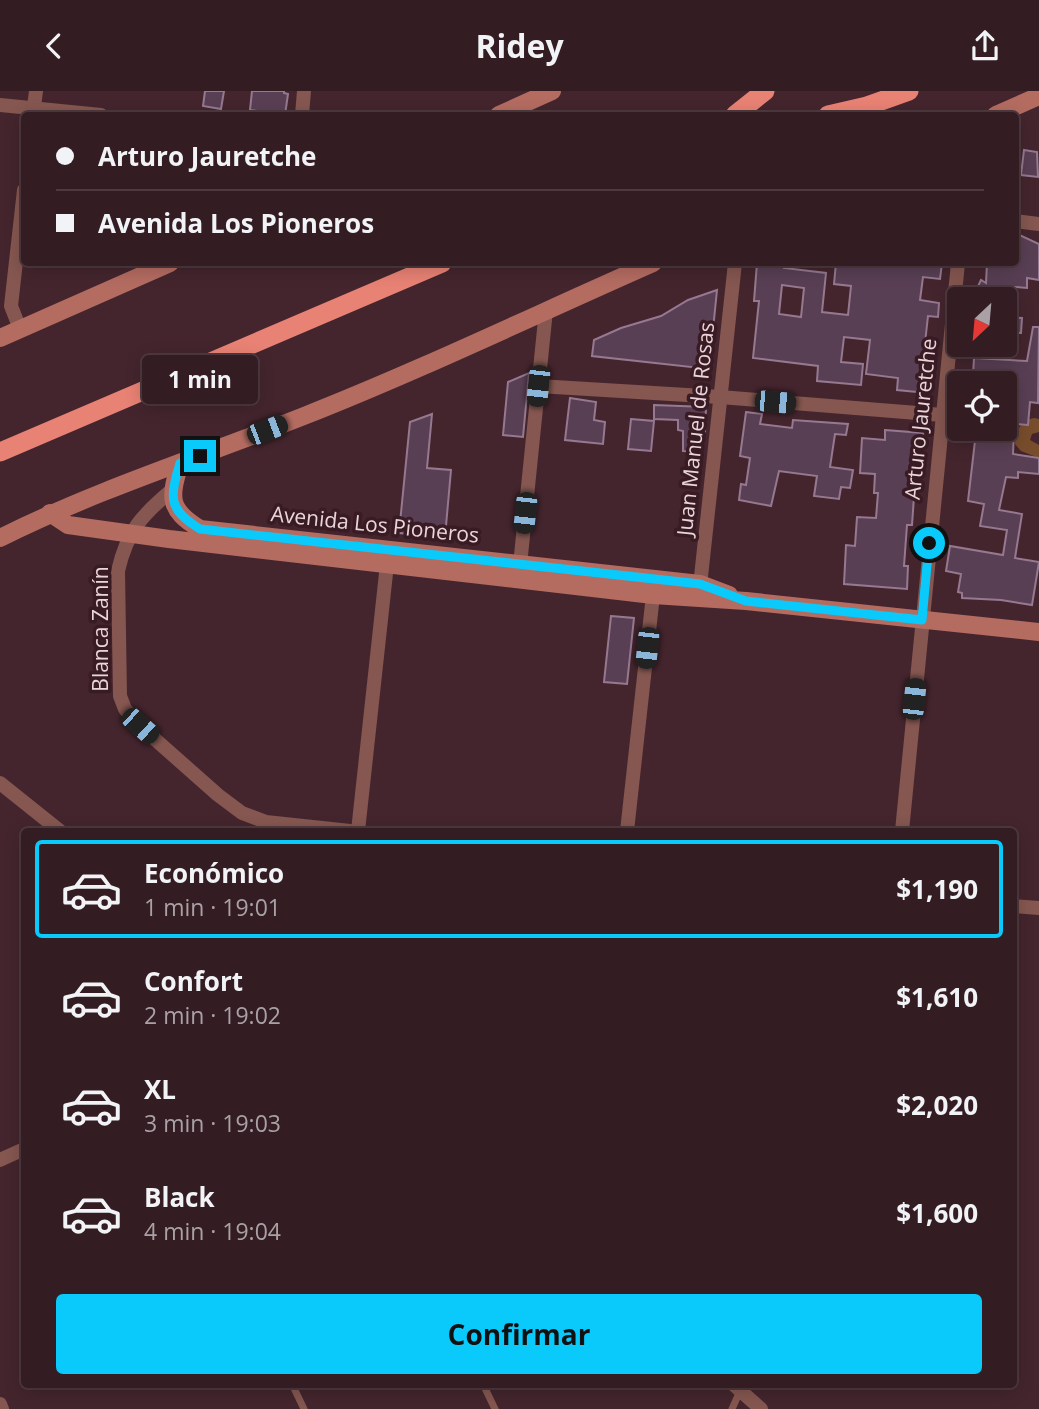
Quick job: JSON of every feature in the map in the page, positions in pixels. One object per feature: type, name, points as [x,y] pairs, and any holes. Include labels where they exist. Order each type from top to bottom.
[{"type":"highway","points":[[739,112],[765,91]]},
{"type":"highway","points":[[841,112],[909,91]]},
{"type":"highway","points":[[0,453],[435,266]]},
{"type":"main road","points":[[506,112],[552,91]]},
{"type":"main road","points":[[1003,112],[1039,96]]},
{"type":"main road","points":[[0,338],[163,266]]},
{"type":"main road","points":[[0,538],[50,513],[305,416],[646,266]]},
{"type":"main road","points":[[172,490],[180,463]]},
{"type":"main road","name":"Avenida Los Pioneros","points":[[172,490],[176,508],[186,520],[200,529],[388,557]]},
{"type":"main road","name":"Avenida Los Pioneros","points":[[50,513],[68,525],[130,535],[388,557],[699,592],[746,601],[1039,632]]},
{"type":"main road","name":"Avenida Los Pioneros","points":[[519,572],[653,595],[699,592]]},
{"type":"street","points":[[0,104],[34,112],[36,91]]},
{"type":"street","points":[[302,112],[304,91]]},
{"type":"street","points":[[20,329],[11,306],[21,217]]},
{"type":"street","points":[[1019,222],[1039,224]]},
{"type":"street","name":"Juan Manuel de Rosas","points":[[699,592],[735,266]]},
{"type":"street","name":"Arturo Jauretche","points":[[902,828],[958,266]]},
{"type":"street","points":[[519,572],[546,310]]},
{"type":"street","points":[[538,386],[942,415]]},
{"type":"street","points":[[130,535],[142,516],[172,490]]},
{"type":"street","name":"Blanca Zanín","points":[[130,535],[121,558],[118,582],[120,697],[125,709],[140,726],[242,813],[266,821],[325,828]]},
{"type":"street","points":[[358,828],[388,557]]},
{"type":"street","points":[[627,828],[653,595]]},
{"type":"street","points":[[0,783],[56,828]]},
{"type":"street","points":[[1017,906],[1039,908]]},
{"type":"street","points":[[0,1160],[21,1150]]},
{"type":"street","points":[[738,1388],[761,1409]]},
{"type":"lane","points":[[294,1388],[304,1409]]},
{"type":"lane","points":[[485,1388],[495,1409]]},
{"type":"lane","points":[[732,1409],[737,1388]]},
{"type":"shaded area","points":[[1039,419],[1039,432],[1032,434],[1030,440],[1039,445],[1039,458],[1021,451],[1015,444],[1017,432],[1025,421]]},
{"type":"building","points":[[205,91],[224,91],[221,109],[203,106]]},
{"type":"building","points":[[252,91],[284,91],[288,94],[285,112],[250,110]]},
{"type":"building","points":[[1024,150],[1037,152],[1038,177],[1021,175]]},
{"type":"building","points":[[1019,235],[1039,244],[1039,280],[1027,278],[1027,288],[978,287],[981,280],[986,283],[987,266],[1019,266]]},
{"type":"building","points":[[757,266],[784,266],[826,273],[822,312],[848,315],[851,286],[834,284],[836,266],[942,266],[940,279],[923,277],[920,300],[939,303],[938,317],[928,316],[922,370],[929,370],[927,393],[897,390],[898,378],[866,374],[870,340],[844,337],[841,362],[863,364],[861,385],[817,381],[818,366],[753,358],[759,301],[754,301]],"holes":[[[782,285],[804,288],[801,317],[779,314]]]},
{"type":"building","points":[[717,290],[709,369],[592,356],[594,340],[621,328],[661,316],[688,300]]},
{"type":"building","points":[[1017,318],[1022,318],[1021,333],[1017,333]]},
{"type":"building","points":[[1033,327],[1039,327],[1038,403],[1030,402],[1028,425],[1017,424],[1017,371],[973,371],[974,358],[1027,361]]},
{"type":"building","points":[[529,373],[523,437],[503,435],[508,382]]},
{"type":"building","points":[[570,398],[596,402],[594,420],[605,422],[603,444],[565,440]]},
{"type":"building","points":[[654,405],[706,407],[705,432],[699,431],[698,452],[683,451],[683,431],[678,430],[678,420],[654,419]]},
{"type":"building","points":[[746,412],[762,414],[760,424],[792,428],[793,420],[848,424],[846,435],[835,434],[830,467],[853,470],[850,488],[841,487],[839,499],[814,496],[817,476],[779,471],[771,506],[739,500],[741,484],[746,485],[750,458],[740,456]]},
{"type":"building","points":[[432,414],[427,468],[451,470],[445,537],[399,533],[410,422]]},
{"type":"building","points":[[631,419],[654,421],[651,451],[628,449]]},
{"type":"building","points":[[885,430],[923,433],[921,454],[917,454],[912,525],[907,525],[904,566],[908,566],[907,589],[844,584],[846,545],[855,546],[857,517],[876,518],[878,493],[874,493],[875,474],[860,473],[862,438],[885,440]]},
{"type":"building","points":[[975,441],[1014,441],[1013,454],[1039,458],[1039,474],[1018,472],[1018,478],[1006,477],[999,510],[1022,514],[1015,558],[1039,562],[1032,605],[962,598],[962,593],[958,592],[961,574],[946,571],[950,546],[1003,555],[1007,530],[980,526],[984,504],[968,501]]},
{"type":"building","points":[[611,616],[634,618],[627,684],[604,682]]},
{"type":"route","points":[[200,456],[180,463],[172,490],[176,508],[186,520],[200,529],[700,584],[746,601],[922,620],[929,543]]}]
